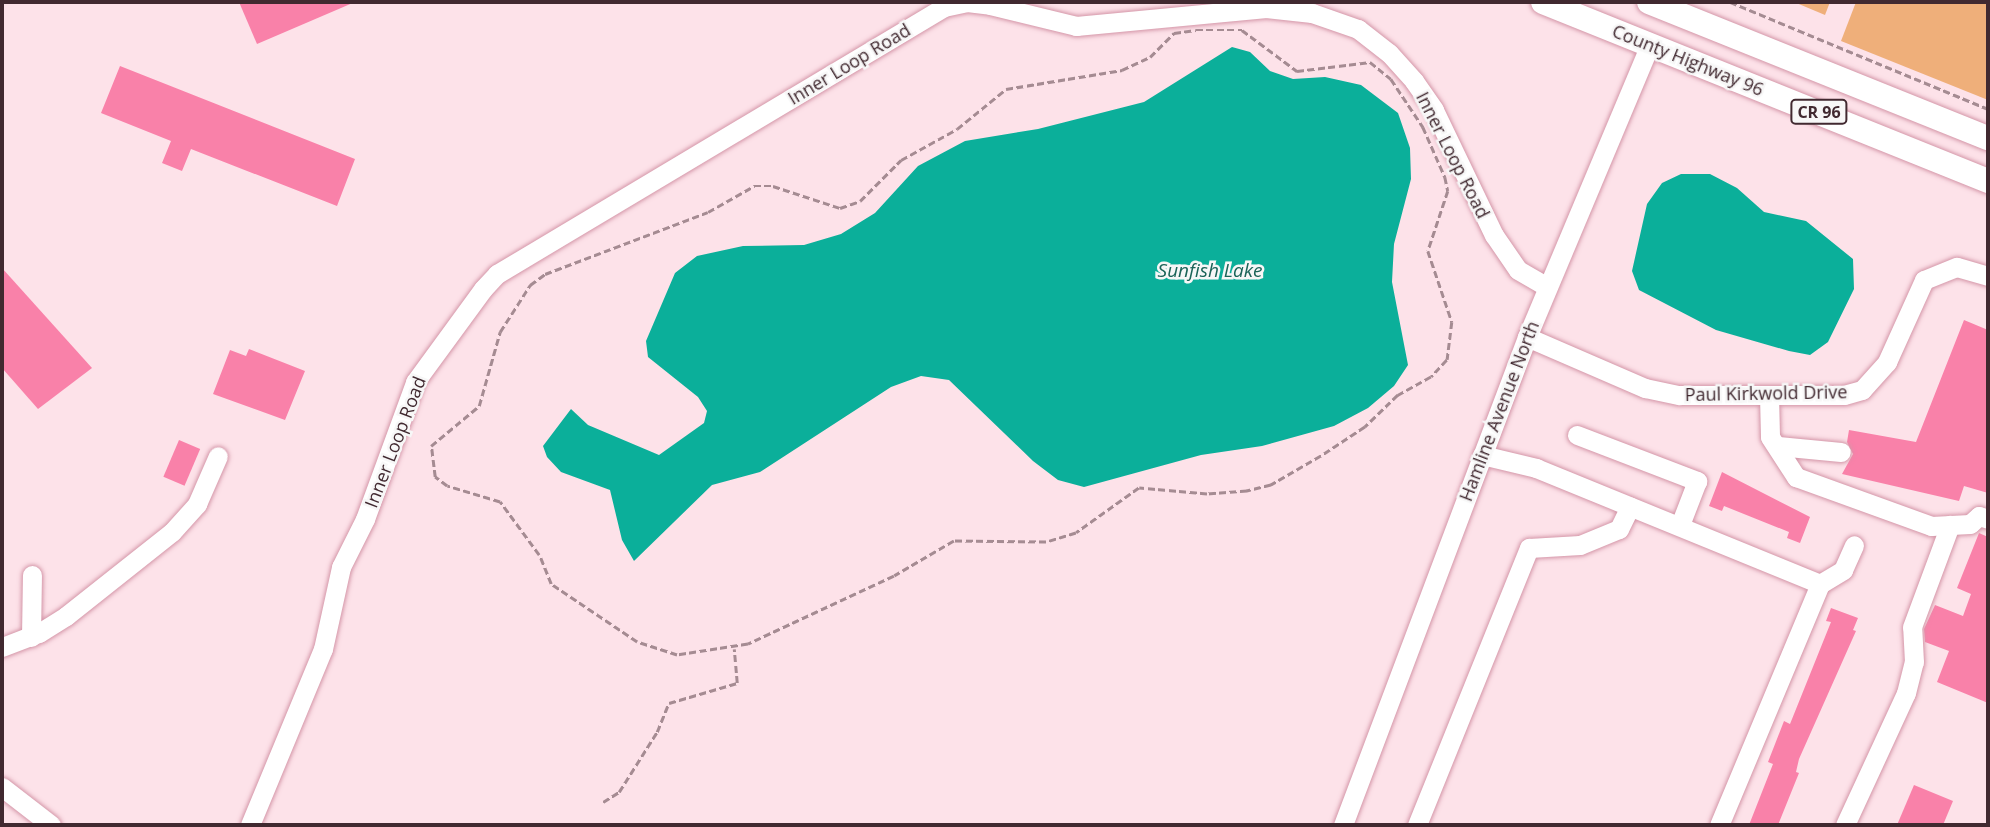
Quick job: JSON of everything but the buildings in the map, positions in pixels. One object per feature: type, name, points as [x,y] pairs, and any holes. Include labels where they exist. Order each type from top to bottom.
[{"type":"main road","name":"County Highway 96","points":[[1543,2],[1988,181]]},
{"type":"main road","name":"Hamline Avenue North","points":[[1650,44],[1661,4]]},
{"type":"main road","name":"CR 96","points":[[1661,4],[1988,138]]},
{"type":"street","name":"Inner Loop Road","points":[[250,825],[323,649],[341,567],[366,519],[415,382],[430,356],[498,274],[944,7],[967,2],[1076,26],[1266,8],[1312,13],[1358,29],[1389,53],[1414,81],[1434,110],[1494,235],[1518,270],[1548,288]]},
{"type":"street","name":"Hamline Avenue North","points":[[1343,825],[1527,337],[1650,44]]},
{"type":"street","name":"Paul Kirkwold Drive","points":[[1527,337],[1646,388],[1679,396],[1844,395],[1862,390],[1887,362],[1924,280],[1957,267],[1988,276]]},
{"type":"street","points":[[1776,395],[1770,436],[1796,477],[1931,526],[1970,524],[1979,516],[1988,519]]},
{"type":"street","points":[[1577,435],[1697,481],[1680,525]]},
{"type":"street","points":[[1778,446],[1840,452]]},
{"type":"street","points":[[1482,455],[1536,468],[1820,584]]},
{"type":"street","points":[[2,647],[31,637],[66,616],[172,532],[197,504],[218,456]]},
{"type":"street","points":[[1417,825],[1530,548],[1580,545],[1619,529],[1630,506]]},
{"type":"street","points":[[1846,825],[1906,694],[1913,662],[1912,627],[1950,524]]},
{"type":"street","points":[[1719,825],[1820,584],[1843,570],[1854,545]]},
{"type":"street","points":[[31,637],[32,575]]},
{"type":"street","points":[[2,787],[51,825]]},
{"type":"path","points":[[1730,2],[1988,109]]},
{"type":"path","points":[[1242,30],[1297,71],[1370,62],[1391,79],[1423,127],[1445,177],[1448,191],[1428,251],[1452,322],[1449,353],[1431,377],[1398,396],[1365,427],[1270,485],[1207,494],[1139,488],[1076,533],[1046,542],[954,541],[934,548],[894,576],[734,649],[677,655],[637,642],[551,584],[539,555],[500,502],[447,486],[434,472],[431,446],[479,406],[500,332],[530,285],[545,274],[708,212],[754,186],[773,186],[839,208],[860,201],[901,160],[957,129],[1006,89],[1122,70],[1150,57],[1174,33],[1242,30]]},
{"type":"path","points":[[603,802],[620,792],[657,732],[669,703],[737,683],[734,649]]},
{"type":"shaded area","points":[[1794,2],[1830,2],[1825,15]]},
{"type":"shaded area","points":[[1856,2],[1988,2],[1988,100],[1841,41]]},
{"type":"water","name":"Sunfish Lake","points":[[1232,47],[1250,52],[1270,71],[1293,79],[1325,77],[1361,85],[1398,113],[1410,148],[1411,179],[1394,244],[1392,282],[1408,365],[1394,386],[1368,408],[1334,426],[1262,446],[1201,455],[1084,487],[1058,480],[1033,461],[949,380],[921,376],[891,387],[760,472],[712,485],[634,561],[622,540],[610,490],[561,472],[547,457],[543,446],[571,409],[588,425],[659,455],[704,423],[707,411],[698,397],[648,357],[646,341],[675,273],[697,256],[743,246],[804,245],[841,234],[875,213],[918,166],[965,141],[1038,129],[1144,102]]},
{"type":"water","points":[[1681,174],[1710,174],[1737,188],[1764,212],[1806,221],[1853,259],[1854,289],[1828,342],[1810,355],[1789,351],[1716,330],[1639,290],[1632,271],[1647,204],[1662,183]]}]
